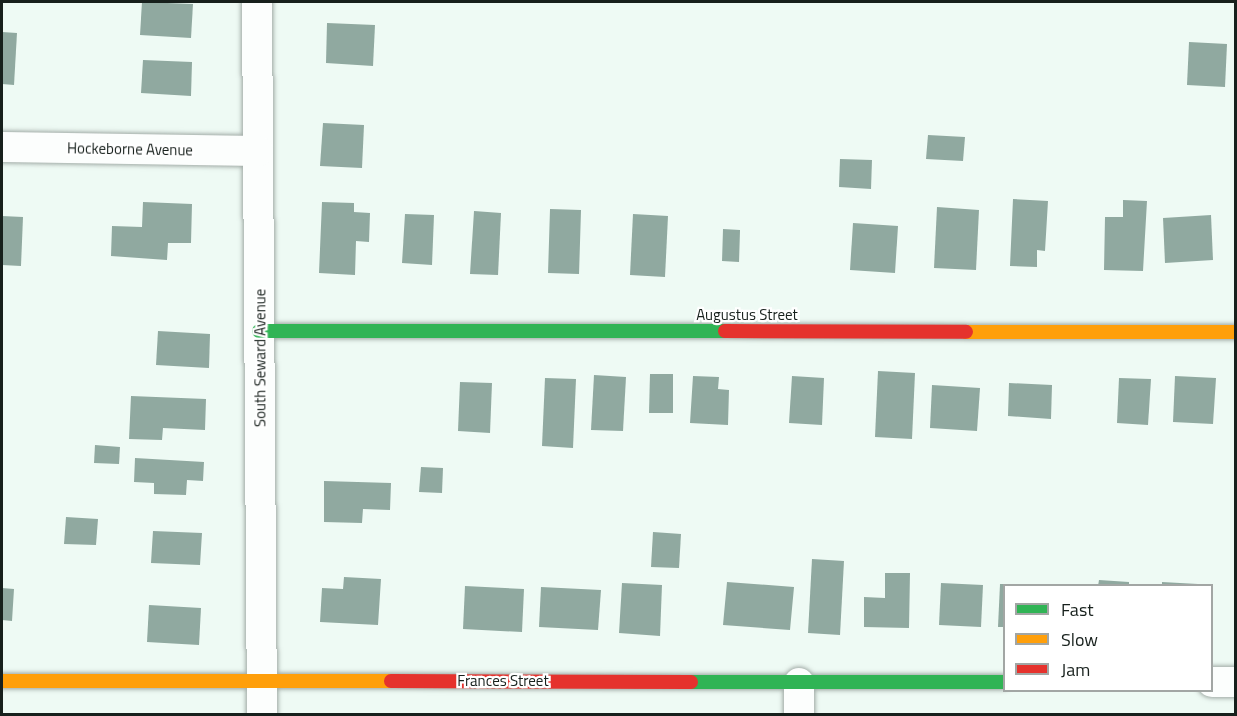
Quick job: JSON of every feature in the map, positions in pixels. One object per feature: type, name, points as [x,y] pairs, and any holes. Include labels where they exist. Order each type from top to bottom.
[{"type":"street","name":"South Seward Avenue","points":[[257,2],[262,714]]},
{"type":"street","name":"Hockeborne Avenue","points":[[2,147],[258,151]]},
{"type":"street","name":"Augustus Street","points":[[259,330],[1236,332]]},
{"type":"street","name":"Frances Street","points":[[2,681],[1003,682]]},
{"type":"street","points":[[1213,682],[1236,682]]},
{"type":"street","points":[[799,683],[799,714]]},
{"type":"building","points":[[142,2],[193,4],[191,38],[140,35]]},
{"type":"building","points":[[327,23],[375,25],[373,66],[326,63]]},
{"type":"building","points":[[2,32],[17,33],[14,85],[2,84]]},
{"type":"building","points":[[1189,42],[1227,44],[1225,87],[1187,85]]},
{"type":"building","points":[[143,60],[192,62],[191,96],[141,93]]},
{"type":"building","points":[[323,123],[364,125],[362,168],[320,166]]},
{"type":"building","points":[[928,135],[965,137],[963,161],[926,159]]},
{"type":"building","points":[[840,159],[872,160],[871,189],[839,187]]},
{"type":"building","points":[[1013,199],[1048,201],[1045,251],[1037,250],[1037,267],[1010,266]]},
{"type":"building","points":[[1123,200],[1147,201],[1143,271],[1104,270],[1105,217],[1123,217]]},
{"type":"building","points":[[143,202],[192,204],[191,243],[168,243],[167,260],[111,256],[112,226],[142,227]]},
{"type":"building","points":[[322,202],[354,203],[354,212],[370,213],[369,242],[356,241],[355,275],[319,273]]},
{"type":"building","points":[[937,207],[979,210],[976,270],[934,268]]},
{"type":"building","points":[[550,209],[581,210],[579,274],[548,273]]},
{"type":"building","points":[[474,211],[501,213],[498,275],[470,274]]},
{"type":"building","points":[[405,214],[434,215],[432,265],[402,263]]},
{"type":"building","points":[[633,214],[668,216],[665,277],[630,275]]},
{"type":"building","points":[[1211,215],[1213,260],[1165,263],[1163,218]]},
{"type":"building","points":[[2,216],[23,217],[21,266],[2,265]]},
{"type":"building","points":[[853,223],[898,226],[895,273],[850,270]]},
{"type":"building","points":[[723,229],[740,230],[739,262],[722,261]]},
{"type":"building","points":[[158,331],[210,334],[209,368],[156,365]]},
{"type":"building","points":[[878,371],[915,373],[912,439],[875,437]]},
{"type":"building","points":[[650,374],[673,374],[673,413],[649,413]]},
{"type":"building","points":[[594,375],[626,377],[623,431],[591,430]]},
{"type":"building","points":[[693,376],[719,377],[718,389],[729,390],[728,425],[690,423]]},
{"type":"building","points":[[792,376],[824,378],[822,425],[789,423]]},
{"type":"building","points":[[1175,376],[1216,378],[1213,424],[1173,422]]},
{"type":"building","points":[[545,378],[576,379],[573,448],[542,446]]},
{"type":"building","points":[[1119,378],[1151,379],[1148,425],[1117,423]]},
{"type":"building","points":[[460,382],[492,383],[490,433],[458,431]]},
{"type":"building","points":[[1009,383],[1052,385],[1051,419],[1008,416]]},
{"type":"building","points":[[932,385],[980,388],[977,431],[930,428]]},
{"type":"building","points":[[131,396],[206,399],[205,430],[163,428],[162,440],[129,439]]},
{"type":"building","points":[[95,445],[120,447],[119,464],[94,463]]},
{"type":"building","points":[[135,458],[204,462],[203,481],[187,480],[186,495],[154,494],[154,483],[134,482]]},
{"type":"building","points":[[421,467],[443,468],[442,493],[419,492]]},
{"type":"building","points":[[324,481],[391,483],[390,510],[363,509],[362,523],[324,522]]},
{"type":"building","points":[[66,517],[98,519],[96,545],[64,544]]},
{"type":"building","points":[[153,531],[202,533],[200,565],[151,563]]},
{"type":"building","points":[[653,532],[681,534],[679,568],[651,567]]},
{"type":"building","points":[[812,559],[844,561],[840,635],[808,633]]},
{"type":"building","points":[[885,573],[910,573],[909,628],[864,627],[864,597],[885,598]]},
{"type":"building","points":[[344,577],[381,579],[378,625],[320,622],[322,588],[343,589]]},
{"type":"building","points":[[1099,580],[1129,582],[1129,584],[1098,584]]},
{"type":"building","points":[[727,582],[794,587],[790,630],[723,625]]},
{"type":"building","points":[[1162,582],[1198,584],[1162,584]]},
{"type":"building","points":[[622,583],[662,585],[660,636],[619,633]]},
{"type":"building","points":[[941,583],[983,585],[981,627],[939,625]]},
{"type":"building","points":[[1000,584],[1003,584],[1003,627],[998,627]]},
{"type":"building","points":[[465,586],[524,589],[522,632],[463,629]]},
{"type":"building","points":[[541,587],[601,590],[598,630],[539,627]]},
{"type":"building","points":[[2,588],[14,589],[12,621],[2,620]]},
{"type":"building","points":[[149,605],[201,608],[199,645],[147,642]]},
{"type":"traffic: fast","points":[[259,331],[725,331]]},
{"type":"traffic: fast","points":[[691,682],[1003,682]]},
{"type":"traffic: slow","points":[[966,332],[1236,332]]},
{"type":"traffic: slow","points":[[2,681],[391,681]]},
{"type":"traffic: jam","points":[[725,331],[966,332]]},
{"type":"traffic: jam","points":[[391,681],[691,682]]}]
